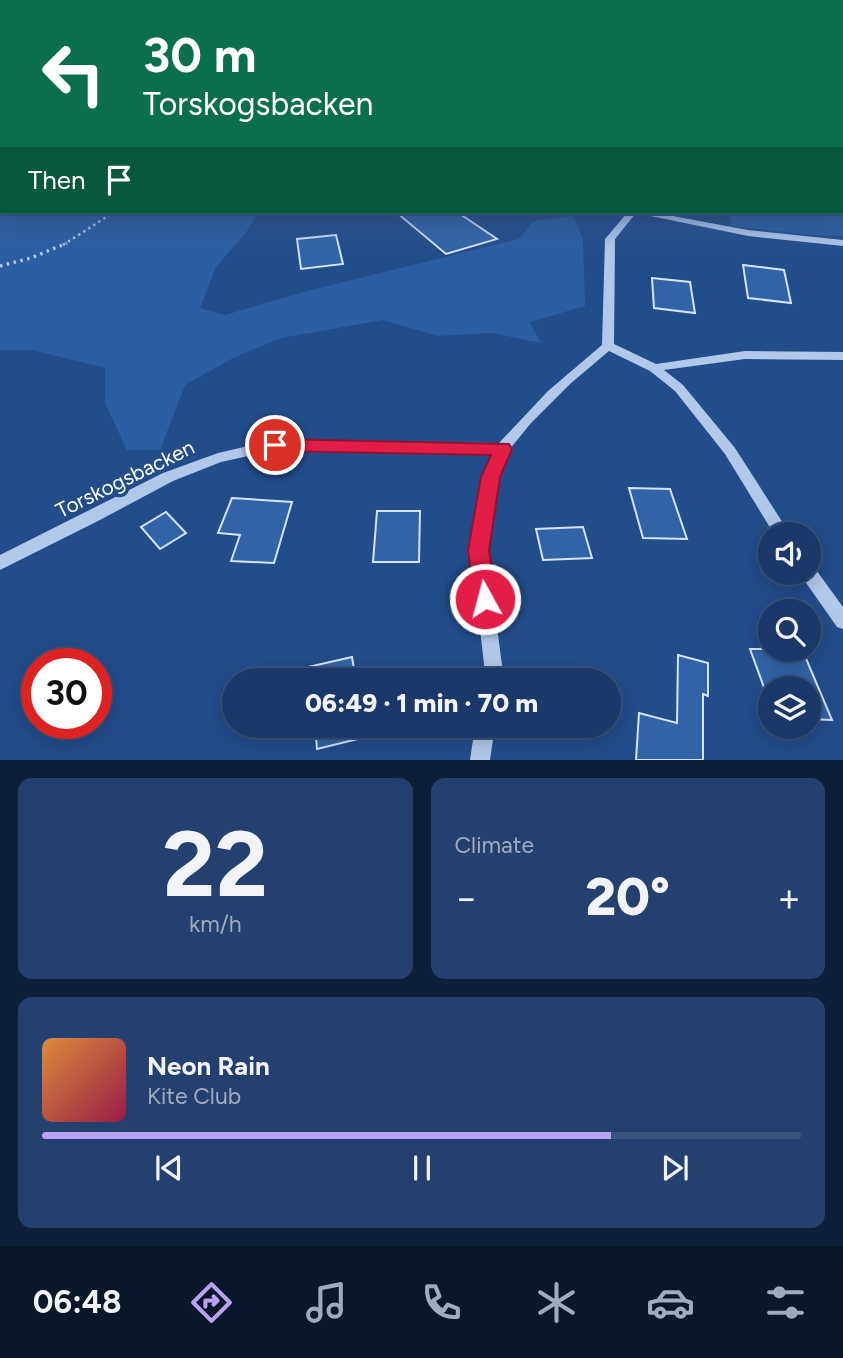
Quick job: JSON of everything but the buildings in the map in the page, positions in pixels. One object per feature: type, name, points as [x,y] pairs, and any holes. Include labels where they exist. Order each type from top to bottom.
[{"type":"street","points":[[608,346],[610,239],[630,214]]},
{"type":"street","points":[[649,214],[748,233],[843,243]]},
{"type":"street","points":[[608,346],[654,368],[679,388],[730,452],[774,522]]},
{"type":"street","points":[[493,668],[479,550],[491,477],[503,449],[558,386],[608,346]]},
{"type":"street","points":[[654,368],[745,355],[843,356]]},
{"type":"street","name":"Torskogsbacken","points":[[0,563],[168,477],[275,445],[503,449]]},
{"type":"street","points":[[817,585],[843,621]]},
{"type":"street","points":[[480,760],[483,738]]},
{"type":"path","points":[[0,266],[31,260],[90,232],[112,214]]},
{"type":"shaded area","points":[[0,214],[257,214],[247,231],[216,267],[200,308],[225,315],[307,291],[518,239],[534,221],[573,216],[583,239],[585,306],[530,322],[541,343],[492,333],[438,336],[383,320],[281,338],[233,358],[185,385],[160,450],[127,450],[105,403],[105,368],[32,350],[0,350]]},
{"type":"shaded area","points":[[842,214],[843,236],[732,226],[730,215]]},
{"type":"route","points":[[275,445],[503,449],[491,477],[479,550],[485,599]]}]
